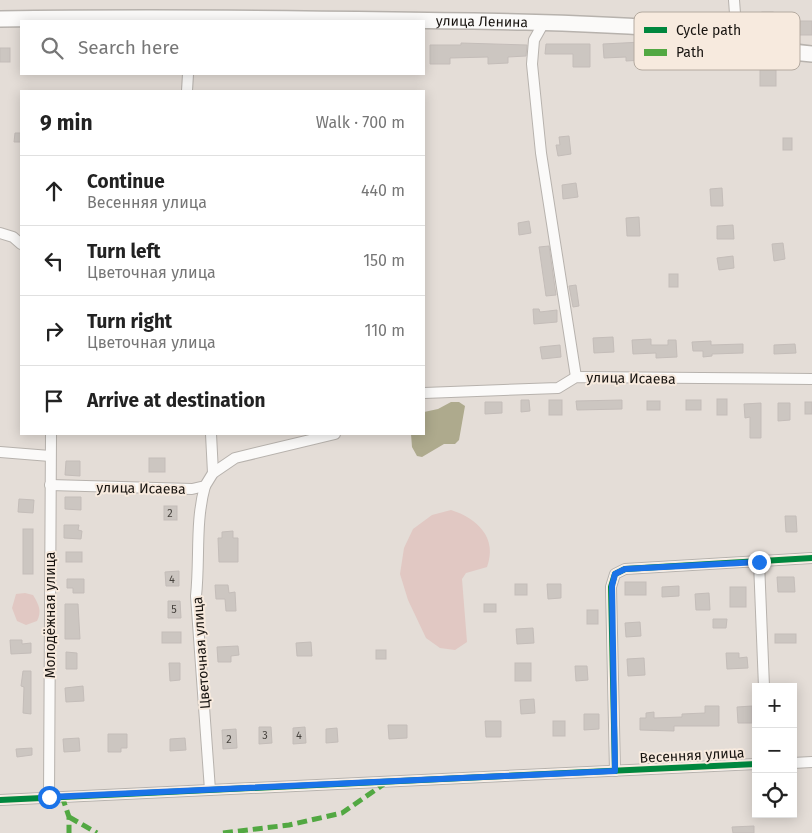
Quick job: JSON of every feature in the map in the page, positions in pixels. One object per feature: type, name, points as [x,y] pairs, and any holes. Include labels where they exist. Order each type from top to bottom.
[{"type":"main road","name":"улица Ленина","points":[[0,19],[253,20]]},
{"type":"main road","name":"улица Ленина","points":[[425,22],[634,28]]},
{"type":"street","points":[[543,24],[534,40],[533,74],[541,153],[576,377]]},
{"type":"street","points":[[187,90],[188,75]]},
{"type":"street","points":[[0,233],[20,243]]},
{"type":"street","name":"улица Исаева","points":[[425,393],[558,388],[576,377],[812,379]]},
{"type":"street","name":"Молодёжная улица","points":[[49,797],[50,435]]},
{"type":"street","points":[[211,435],[213,474]]},
{"type":"street","name":"улица Исаева","points":[[50,485],[192,489],[205,486],[213,474],[235,458],[331,435]]},
{"type":"street","points":[[0,452],[50,456]]},
{"type":"street","name":"Цветочная улица","points":[[205,486],[198,519],[200,567],[196,596],[210,790]]},
{"type":"street","points":[[615,771],[612,586],[615,574],[625,569],[812,558]]},
{"type":"street","points":[[759,562],[764,683]]},
{"type":"street","points":[[797,763],[812,762]]},
{"type":"street","name":"Весенняя улица","points":[[0,800],[752,764]]},
{"type":"shaded area","points":[[451,402],[459,402],[465,406],[459,440],[455,444],[444,444],[422,457],[417,456],[412,447],[411,435],[425,435],[425,412],[438,409]]},
{"type":"shaded area","points":[[451,510],[477,524],[487,538],[490,547],[487,567],[466,573],[462,579],[467,642],[455,650],[440,648],[426,638],[408,600],[400,574],[404,548],[413,529],[432,515]]},
{"type":"shaded area","points":[[25,593],[33,595],[40,611],[37,621],[26,625],[17,621],[12,608],[16,594]]},
{"type":"building","points":[[800,21],[812,21],[812,35],[800,35]]},
{"type":"building","points":[[634,42],[634,61],[626,61],[626,57],[604,58],[603,44]]},
{"type":"building","points":[[461,43],[527,45],[526,56],[508,57],[508,63],[488,64],[488,57],[450,58],[450,64],[430,64],[430,45],[461,45]]},
{"type":"building","points":[[546,44],[590,44],[590,67],[573,67],[573,54],[545,54]]},
{"type":"building","points":[[0,48],[10,48],[10,62],[0,62]]},
{"type":"building","points":[[760,70],[776,70],[776,86],[760,86]]},
{"type":"building","points":[[15,133],[20,133],[20,142],[14,142]]},
{"type":"building","points":[[569,136],[571,154],[558,156],[556,145],[560,145],[559,137]]},
{"type":"building","points":[[783,138],[792,138],[792,150],[783,150]]},
{"type":"building","points":[[576,183],[578,197],[563,199],[562,185]]},
{"type":"building","points":[[722,188],[723,206],[711,206],[710,189]]},
{"type":"building","points":[[639,217],[640,236],[627,236],[626,218]]},
{"type":"building","points":[[529,221],[531,233],[519,235],[518,223]]},
{"type":"building","points":[[733,225],[734,239],[717,239],[717,226]]},
{"type":"building","points":[[783,243],[785,259],[774,261],[772,244]]},
{"type":"building","points":[[549,246],[556,295],[546,296],[539,247]]},
{"type":"building","points":[[733,256],[734,268],[719,270],[717,258]]},
{"type":"building","points":[[669,274],[678,274],[678,287],[669,287]]},
{"type":"building","points":[[576,285],[579,306],[573,307],[569,286]]},
{"type":"building","points":[[533,309],[539,309],[540,312],[557,310],[557,322],[534,324]]},
{"type":"building","points":[[613,337],[614,352],[594,353],[593,338]]},
{"type":"building","points":[[651,339],[651,345],[668,345],[668,340],[676,340],[677,357],[656,358],[656,353],[633,354],[632,340]]},
{"type":"building","points":[[711,341],[711,345],[743,344],[743,353],[712,354],[712,356],[703,357],[703,351],[693,351],[692,342]]},
{"type":"building","points":[[795,344],[796,353],[774,354],[774,345]]},
{"type":"building","points":[[560,345],[561,357],[542,359],[540,347]]},
{"type":"building","points":[[717,399],[727,399],[727,415],[717,415]]},
{"type":"building","points":[[521,400],[529,400],[530,411],[521,412]]},
{"type":"building","points":[[549,400],[562,400],[562,415],[549,415]]},
{"type":"building","points":[[622,400],[622,409],[577,410],[576,401]]},
{"type":"building","points":[[686,400],[701,400],[701,410],[686,410]]},
{"type":"building","points":[[647,401],[660,401],[660,410],[647,410]]},
{"type":"building","points":[[485,402],[502,402],[502,413],[485,414]]},
{"type":"building","points":[[805,402],[812,402],[812,414],[805,414]]},
{"type":"building","points":[[761,403],[761,438],[750,438],[750,417],[745,418],[744,404]]},
{"type":"building","points":[[778,403],[790,403],[790,420],[778,421]]},
{"type":"building","points":[[149,458],[165,458],[165,472],[149,472]]},
{"type":"building","points":[[66,461],[80,461],[80,476],[65,475]]},
{"type":"building","points":[[65,497],[81,497],[81,510],[65,509]]},
{"type":"building","points":[[19,499],[34,500],[33,513],[18,512]]},
{"type":"building","points":[[164,506],[177,506],[177,520],[164,520]]},
{"type":"building","points":[[785,516],[796,516],[797,532],[786,532]]},
{"type":"building","points":[[64,525],[79,525],[78,530],[82,531],[81,539],[64,538]]},
{"type":"building","points":[[23,529],[33,529],[33,574],[23,574]]},
{"type":"building","points":[[233,531],[233,538],[238,538],[238,562],[219,562],[218,538],[222,538],[222,532]]},
{"type":"building","points":[[66,552],[82,552],[82,562],[66,562]]},
{"type":"building","points":[[179,571],[179,586],[166,586],[165,572]]},
{"type":"building","points":[[777,577],[794,577],[795,592],[778,592]]},
{"type":"building","points":[[67,579],[84,579],[84,593],[73,593],[73,588],[67,588]]},
{"type":"building","points":[[625,582],[646,582],[646,595],[625,595]]},
{"type":"building","points":[[515,584],[527,584],[527,595],[515,595]]},
{"type":"building","points":[[547,584],[561,584],[561,598],[548,599]]},
{"type":"building","points":[[215,585],[228,585],[229,593],[235,592],[236,611],[226,611],[225,599],[216,599]]},
{"type":"building","points":[[679,586],[679,596],[662,597],[662,587]]},
{"type":"building","points":[[730,587],[746,587],[746,607],[730,607]]},
{"type":"building","points":[[709,593],[710,610],[696,610],[695,594]]},
{"type":"building","points":[[168,601],[180,601],[181,618],[168,618]]},
{"type":"building","points":[[65,604],[78,604],[80,639],[65,639]]},
{"type":"building","points":[[484,604],[496,604],[496,612],[484,612]]},
{"type":"building","points":[[587,610],[598,610],[598,624],[587,624]]},
{"type":"building","points":[[713,619],[727,619],[726,628],[713,628]]},
{"type":"building","points":[[640,622],[641,636],[626,637],[625,623]]},
{"type":"building","points":[[533,628],[534,643],[517,644],[516,629]]},
{"type":"building","points":[[162,632],[181,632],[181,643],[162,643]]},
{"type":"building","points":[[775,634],[796,634],[796,643],[775,643]]},
{"type":"building","points":[[10,640],[22,640],[22,644],[31,643],[31,653],[11,654]]},
{"type":"building","points":[[311,642],[312,656],[297,656],[296,643]]},
{"type":"building","points":[[238,646],[239,655],[231,656],[231,662],[218,662],[217,647]]},
{"type":"building","points":[[376,650],[386,650],[386,659],[376,659]]},
{"type":"building","points":[[66,652],[77,653],[77,669],[66,669]]},
{"type":"building","points":[[726,653],[739,653],[739,658],[747,657],[748,668],[727,669]]},
{"type":"building","points":[[644,658],[645,675],[628,676],[627,659]]},
{"type":"building","points":[[169,663],[180,663],[180,680],[170,681]]},
{"type":"building","points":[[515,663],[531,663],[531,681],[515,681]]},
{"type":"building","points":[[575,666],[587,666],[588,680],[576,681]]},
{"type":"building","points":[[23,671],[31,671],[31,714],[23,713],[24,687],[21,686]]},
{"type":"building","points":[[83,686],[84,701],[66,702],[65,688]]},
{"type":"building","points":[[534,699],[535,713],[521,714],[520,700]]},
{"type":"building","points":[[705,706],[719,706],[719,726],[674,726],[674,731],[640,730],[640,718],[646,718],[646,713],[654,712],[654,718],[682,717],[682,714],[705,713]]},
{"type":"building","points":[[752,706],[752,723],[738,723],[737,707]]},
{"type":"building","points":[[584,714],[599,714],[599,729],[584,730]]},
{"type":"building","points":[[485,721],[501,721],[501,737],[486,737]]},
{"type":"building","points":[[553,721],[565,721],[565,736],[553,736]]},
{"type":"building","points":[[388,725],[407,725],[407,738],[389,739]]},
{"type":"building","points":[[259,727],[271,727],[272,743],[259,744]]},
{"type":"building","points":[[305,727],[306,743],[293,744],[293,728]]},
{"type":"building","points":[[337,728],[338,742],[326,743],[326,729]]},
{"type":"building","points":[[236,729],[237,748],[223,749],[222,730]]},
{"type":"building","points":[[108,734],[127,734],[127,748],[121,748],[121,752],[108,752]]},
{"type":"building","points":[[79,738],[80,751],[64,752],[63,739]]},
{"type":"building","points":[[185,738],[186,750],[170,751],[170,739]]},
{"type":"building","points":[[32,748],[32,755],[17,757],[16,749]]},
{"type":"building","points":[[754,826],[754,833],[733,833],[732,827]]},
{"type":"marked path","points":[[223,833],[289,825],[342,813],[384,784]]},
{"type":"marked path","points":[[62,796],[69,817],[69,833]]},
{"type":"marked path","points":[[69,817],[97,833]]},
{"type":"cycle path","points":[[615,771],[611,587],[615,574],[625,569],[812,558]]},
{"type":"cycle path","points":[[0,800],[752,764]]},
{"type":"route","points":[[49,797],[615,771],[612,586],[615,574],[625,569],[681,564],[759,562]]}]
